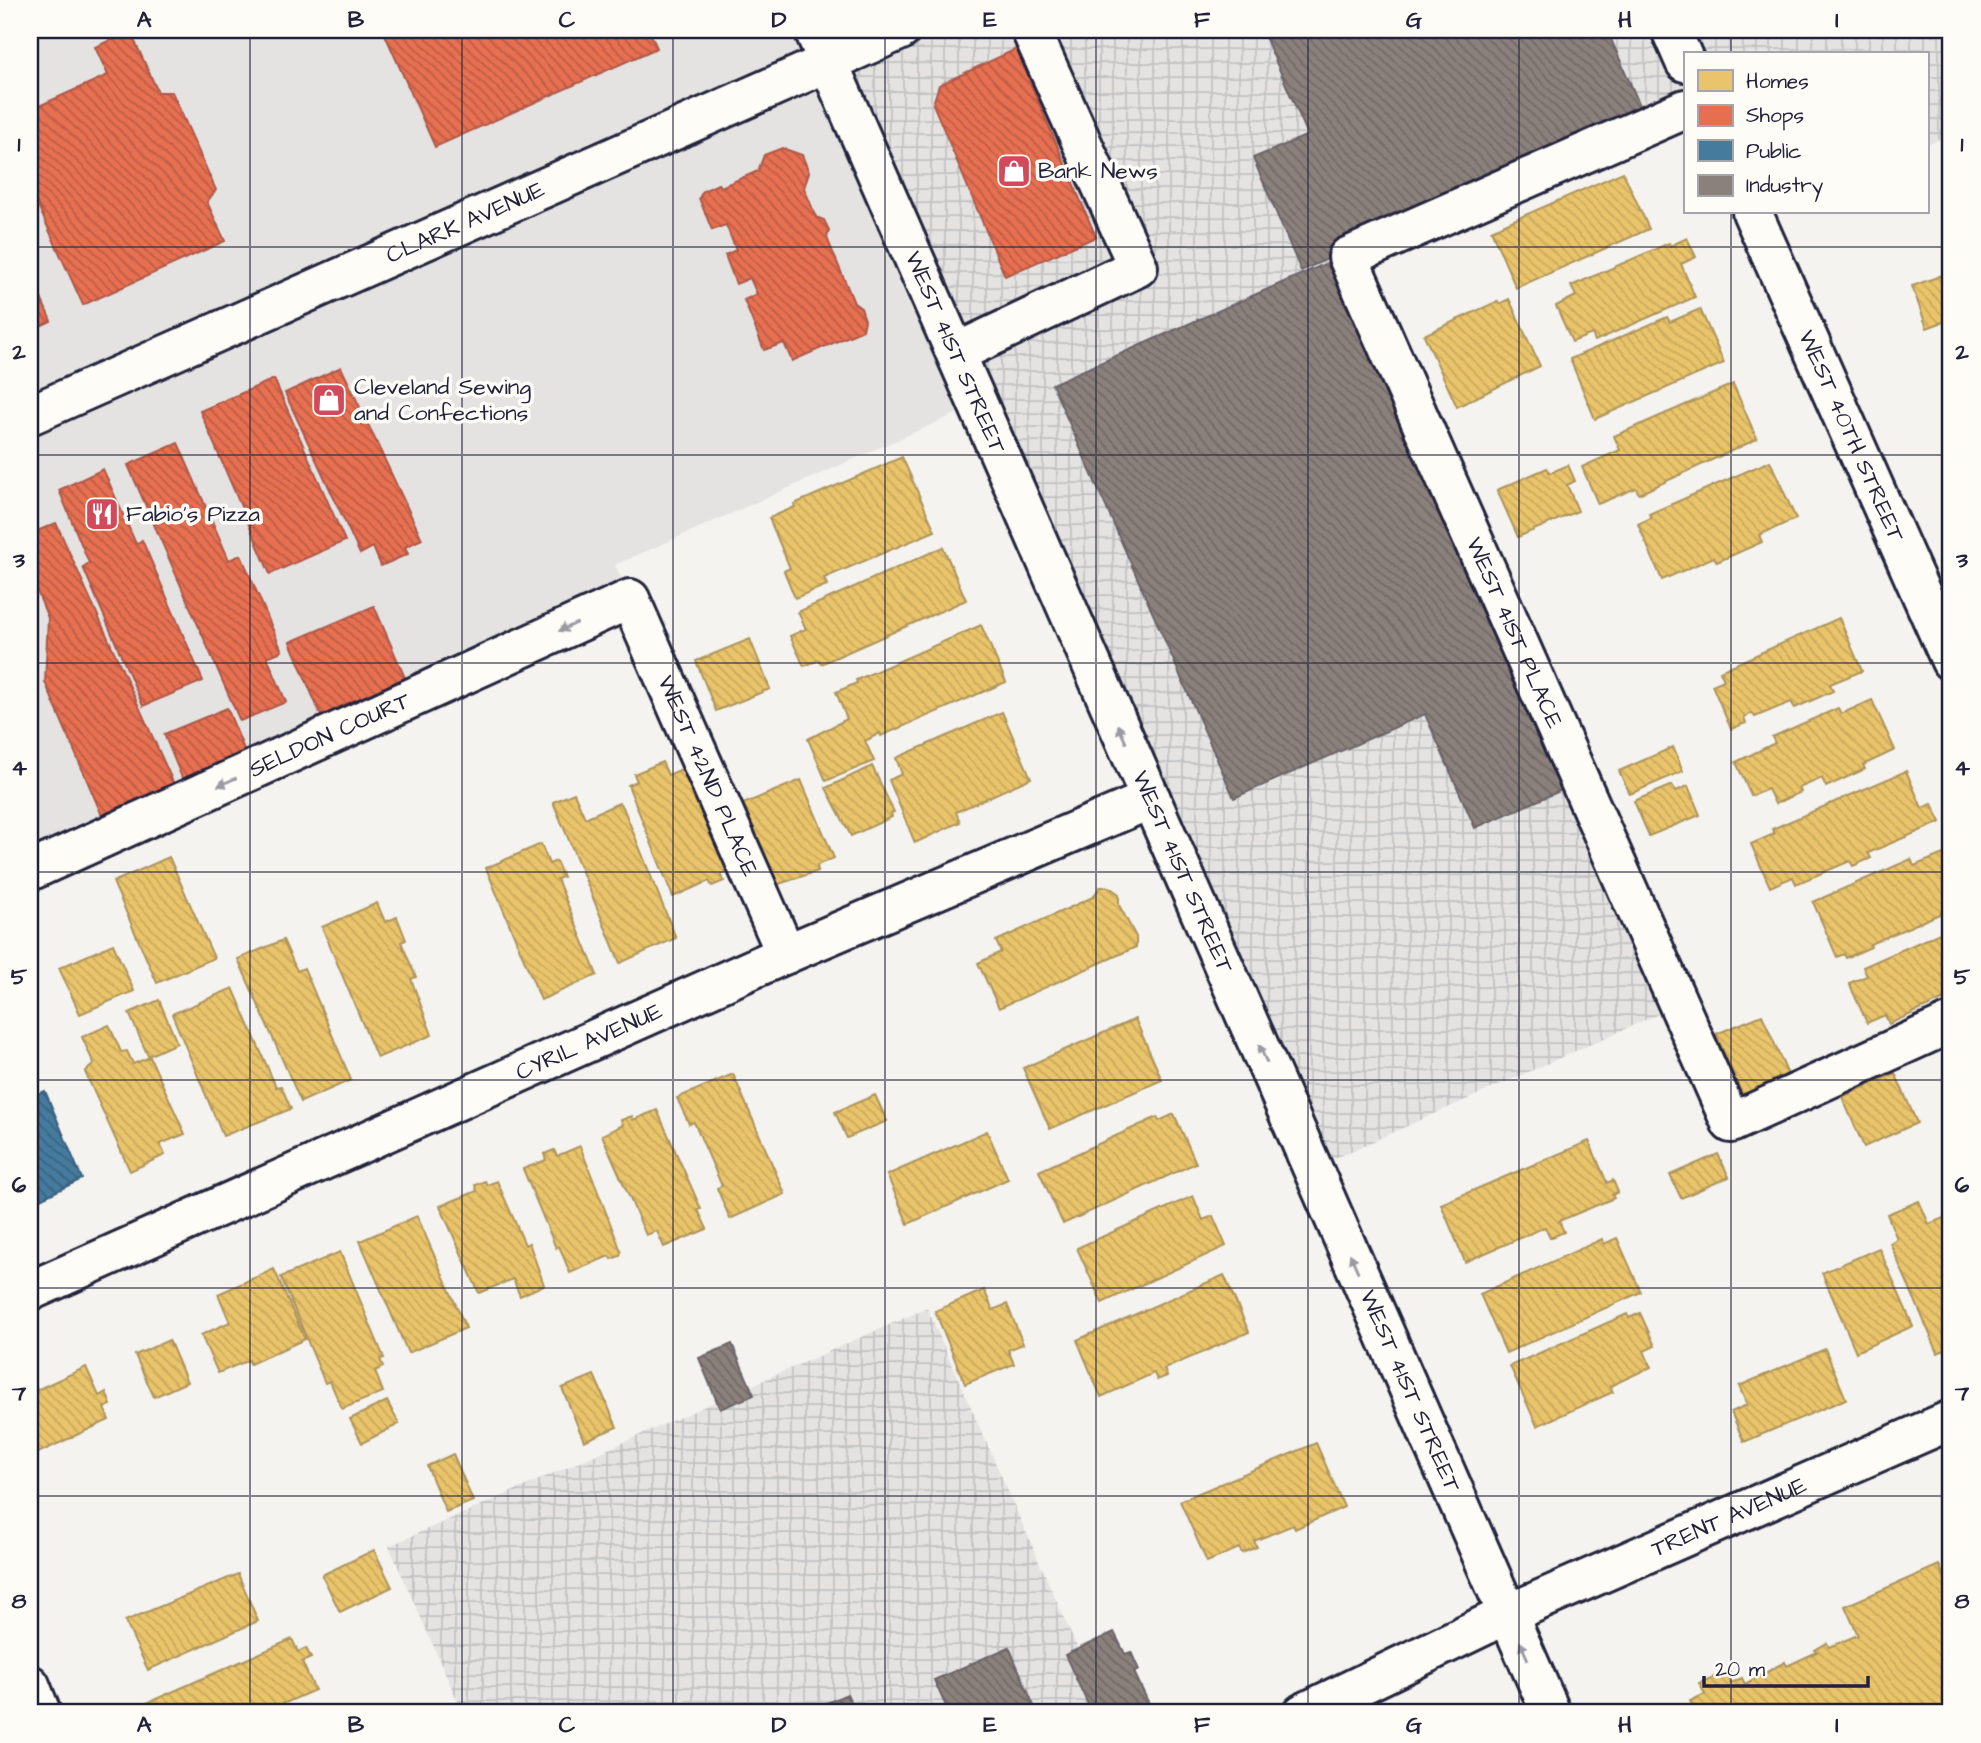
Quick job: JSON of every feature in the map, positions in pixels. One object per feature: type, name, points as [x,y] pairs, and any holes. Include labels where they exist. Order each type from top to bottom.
[{"type":"street","name":"CLARK AVENUE","points":[[30,415],[821,46],[901,30]]},
{"type":"street","points":[[956,353],[1138,267],[1031,30]]},
{"type":"street","points":[[1671,30],[1684,60]]},
{"type":"street","name":"WEST 41ST STREET","points":[[821,46],[1551,1713]]},
{"type":"street","name":"WEST 41ST PLACE","points":[[1684,109],[1348,257],[1731,1123],[1951,1023]]},
{"type":"street","name":"WEST 40TH STREET","points":[[1753,214],[1951,661]]},
{"type":"street","name":"SELDON COURT","points":[[30,872],[630,599]]},
{"type":"street","name":"WEST 42ND PLACE","points":[[630,599],[786,954]]},
{"type":"street","name":"CYRIL AVENUE","points":[[30,1292],[786,954],[1151,799]]},
{"type":"street","name":"TRENT AVENUE","points":[[1303,1713],[1508,1614],[1951,1420]]},
{"type":"street","points":[[30,1685],[41,1713]]},
{"type":"shaded area","points":[[30,30],[814,30],[978,404],[615,565],[630,599],[30,871]]},
{"type":"shaded area","points":[[901,30],[1951,30],[1951,134],[1928,145],[1928,52],[1684,52],[1684,109],[1348,257],[1679,1005],[1313,1168],[828,62]]},
{"type":"shaded area","points":[[927,1308],[1106,1713],[463,1713],[389,1546]]},
{"type":"building: Homes","points":[[1623,172],[1649,229],[1516,288],[1491,230]]},
{"type":"building: Homes","points":[[1687,238],[1696,257],[1681,264],[1695,297],[1595,341],[1592,334],[1572,342],[1556,306],[1576,296],[1571,286],[1669,243],[1670,246]]},
{"type":"building: Homes","points":[[1951,272],[1951,319],[1927,328],[1912,286]]},
{"type":"building: Homes","points":[[1509,299],[1540,366],[1457,407],[1424,335],[1498,301],[1499,304]]},
{"type":"building: Homes","points":[[1700,309],[1724,363],[1595,419],[1570,359],[1667,317],[1670,322]]},
{"type":"building: Homes","points":[[1733,384],[1757,439],[1639,494],[1636,488],[1598,504],[1582,467],[1620,450],[1614,436]]},
{"type":"building: Homes","points":[[902,457],[935,531],[824,578],[827,585],[795,598],[784,571],[790,568],[769,518],[795,507],[794,504]]},
{"type":"building: Homes","points":[[1770,461],[1796,519],[1759,535],[1762,542],[1717,562],[1714,557],[1662,580],[1638,524],[1651,518],[1649,514]]},
{"type":"building: Homes","points":[[1568,465],[1575,481],[1567,485],[1578,511],[1518,537],[1497,490],[1547,468],[1550,473]]},
{"type":"building: Homes","points":[[943,547],[966,600],[821,664],[819,660],[804,666],[790,636],[806,629],[798,612]]},
{"type":"building: Homes","points":[[1839,618],[1862,671],[1830,684],[1833,691],[1795,708],[1791,702],[1755,717],[1752,713],[1744,717],[1746,723],[1731,729],[1712,685],[1724,680],[1720,671]]},
{"type":"building: Homes","points":[[981,625],[1006,682],[865,741],[874,761],[826,781],[808,739],[847,719],[836,692],[857,683],[856,680]]},
{"type":"building: Homes","points":[[750,639],[770,689],[716,711],[696,661]]},
{"type":"building: Homes","points":[[1872,700],[1895,750],[1863,765],[1865,769],[1826,787],[1822,778],[1799,788],[1801,792],[1775,804],[1768,789],[1751,796],[1736,762],[1775,743],[1772,737],[1838,708],[1841,714]]},
{"type":"building: Homes","points":[[1002,712],[1031,778],[956,812],[960,822],[915,843],[889,780],[902,774],[896,758]]},
{"type":"building: Homes","points":[[1673,747],[1683,771],[1630,794],[1619,771]]},
{"type":"building: Homes","points":[[662,762],[668,775],[682,769],[691,783],[730,871],[721,875],[724,881],[712,886],[709,881],[673,897],[628,785],[637,781],[634,774]]},
{"type":"building: Homes","points":[[872,766],[894,812],[891,813],[892,817],[851,836],[826,788]]},
{"type":"building: Homes","points":[[1906,771],[1922,808],[1932,804],[1941,822],[1868,853],[1871,858],[1853,866],[1850,861],[1796,884],[1793,877],[1770,887],[1751,844],[1774,834],[1772,829]]},
{"type":"building: Homes","points":[[801,780],[834,858],[817,865],[818,871],[776,885],[743,804]]},
{"type":"building: Homes","points":[[1672,785],[1676,791],[1688,786],[1700,815],[1649,836],[1634,801]]},
{"type":"building: Homes","points":[[574,793],[585,818],[619,803],[623,807],[676,938],[620,963],[553,802]]},
{"type":"building: Homes","points":[[541,844],[549,864],[556,861],[563,877],[557,879],[597,975],[541,1000],[486,868]]},
{"type":"building: Homes","points":[[1943,854],[1951,873],[1951,909],[1870,944],[1871,947],[1846,958],[1844,954],[1837,957],[1813,902],[1911,859],[1914,866]]},
{"type":"building: Homes","points":[[169,857],[214,958],[157,983],[113,882]]},
{"type":"building: Homes","points":[[1100,887],[1109,887],[1119,894],[1119,905],[1136,937],[1136,947],[999,1008],[978,963],[1001,952],[996,941],[1093,897]]},
{"type":"building: Homes","points":[[377,903],[385,922],[397,917],[406,940],[401,942],[416,977],[411,979],[432,1035],[377,1058],[322,927]]},
{"type":"building: Homes","points":[[1951,928],[1951,996],[1889,1024],[1885,1015],[1867,1023],[1849,983],[1867,976],[1863,967]]},
{"type":"building: Homes","points":[[283,940],[297,971],[304,968],[351,1080],[301,1102],[238,959]]},
{"type":"building: Homes","points":[[113,944],[134,991],[80,1014],[59,968]]},
{"type":"building: Homes","points":[[233,988],[276,1087],[281,1086],[291,1109],[223,1136],[172,1014]]},
{"type":"building: Homes","points":[[159,1000],[177,1043],[148,1056],[129,1013]]},
{"type":"building: Homes","points":[[1762,1015],[1792,1084],[1757,1100],[1742,1095],[1716,1034]]},
{"type":"building: Homes","points":[[1135,1019],[1162,1080],[1050,1129],[1023,1068]]},
{"type":"building: Homes","points":[[109,1025],[121,1052],[127,1051],[133,1064],[150,1057],[185,1134],[160,1144],[165,1155],[130,1171],[85,1072],[94,1064],[82,1037]]},
{"type":"building: Homes","points":[[1895,1073],[1917,1123],[1864,1147],[1842,1097]]},
{"type":"building: Homes","points":[[733,1074],[785,1194],[730,1219],[717,1188],[722,1186],[694,1122],[689,1124],[677,1098]]},
{"type":"building: Homes","points":[[875,1095],[887,1121],[847,1138],[835,1112]]},
{"type":"building: Homes","points":[[657,1110],[701,1209],[698,1210],[707,1229],[664,1247],[657,1231],[646,1235],[602,1135],[623,1125],[621,1120],[632,1116],[633,1120]]},
{"type":"building: Homes","points":[[1174,1114],[1196,1163],[1063,1224],[1039,1171],[1157,1117],[1159,1121]]},
{"type":"building: Homes","points":[[987,1131],[1008,1179],[908,1224],[887,1175]]},
{"type":"building: Homes","points":[[1589,1141],[1607,1183],[1613,1180],[1618,1192],[1612,1195],[1614,1198],[1559,1221],[1564,1232],[1550,1238],[1545,1227],[1465,1262],[1441,1204]]},
{"type":"building: Homes","points":[[580,1146],[621,1251],[620,1256],[611,1259],[609,1256],[570,1273],[559,1246],[556,1248],[523,1169],[546,1160],[544,1154],[554,1150],[557,1156]]},
{"type":"building: Homes","points":[[1718,1154],[1729,1177],[1681,1198],[1670,1175]]},
{"type":"building: Homes","points":[[485,1181],[487,1185],[497,1181],[525,1245],[529,1243],[544,1285],[520,1296],[513,1279],[479,1293],[440,1206],[477,1191],[475,1185]]},
{"type":"building: Homes","points":[[1193,1196],[1203,1220],[1213,1216],[1226,1246],[1102,1303],[1077,1248]]},
{"type":"building: Homes","points":[[1919,1201],[1929,1224],[1946,1217],[1951,1226],[1951,1347],[1938,1353],[1890,1243],[1897,1239],[1887,1214]]},
{"type":"building: Homes","points":[[417,1216],[466,1328],[408,1353],[360,1241]]},
{"type":"building: Homes","points":[[1617,1238],[1641,1292],[1506,1353],[1480,1294],[1602,1239],[1604,1244]]},
{"type":"building: Homes","points":[[1879,1248],[1913,1326],[1856,1352],[1822,1273]]},
{"type":"building: Homes","points":[[340,1252],[384,1358],[380,1359],[383,1367],[375,1371],[383,1392],[342,1409],[330,1381],[325,1383],[281,1277]]},
{"type":"building: Homes","points":[[274,1269],[305,1339],[250,1364],[249,1360],[218,1373],[201,1335],[230,1322],[218,1294]]},
{"type":"building: Homes","points":[[1224,1275],[1249,1332],[1164,1369],[1167,1376],[1157,1380],[1154,1373],[1101,1397],[1077,1340]]},
{"type":"building: Homes","points":[[984,1290],[993,1310],[1007,1304],[1023,1344],[1008,1350],[1014,1364],[965,1384],[935,1311]]},
{"type":"building: Homes","points":[[1640,1313],[1655,1346],[1644,1351],[1651,1367],[1610,1386],[1613,1392],[1537,1426],[1510,1366],[1627,1314],[1629,1318]]},
{"type":"building: Homes","points":[[169,1340],[187,1382],[154,1397],[135,1355]]},
{"type":"building: Homes","points":[[1825,1349],[1846,1399],[1744,1442],[1731,1412],[1747,1405],[1739,1386]]},
{"type":"building: Homes","points":[[86,1367],[99,1396],[106,1392],[111,1405],[104,1408],[109,1420],[36,1454],[30,1440],[30,1393]]},
{"type":"building: Homes","points":[[594,1375],[617,1427],[584,1441],[562,1388]]},
{"type":"building: Homes","points":[[387,1401],[399,1424],[362,1443],[350,1419]]},
{"type":"building: Homes","points":[[1316,1443],[1344,1507],[1295,1529],[1293,1525],[1254,1541],[1257,1547],[1242,1553],[1239,1548],[1207,1562],[1180,1501]]},
{"type":"building: Homes","points":[[453,1454],[473,1501],[446,1512],[427,1466]]},
{"type":"building: Homes","points":[[374,1550],[392,1587],[340,1612],[322,1575]]},
{"type":"building: Homes","points":[[1939,1565],[1951,1592],[1951,1713],[1696,1713],[1690,1701],[1705,1694],[1699,1683],[1726,1672],[1730,1683],[1742,1678],[1745,1684],[1785,1662],[1787,1666],[1817,1652],[1815,1650],[1827,1643],[1829,1647],[1858,1635],[1845,1606]]},
{"type":"building: Homes","points":[[238,1574],[258,1621],[148,1670],[125,1621]]},
{"type":"building: Homes","points":[[292,1639],[298,1652],[306,1648],[311,1658],[302,1662],[315,1690],[262,1713],[143,1713],[140,1706]]},
{"type":"building: Shops","points":[[383,30],[649,30],[657,48],[435,147]]},
{"type":"building: Shops","points":[[130,31],[158,92],[172,92],[216,190],[207,202],[225,241],[83,305],[30,188],[30,110],[108,75],[95,47]]},
{"type":"building: Shops","name":"Bank News","points":[[1016,49],[1096,237],[1005,276],[933,104],[939,85]]},
{"type":"building: Shops","points":[[782,148],[802,155],[809,172],[804,188],[816,217],[824,220],[829,230],[827,238],[854,303],[861,308],[865,320],[863,330],[792,361],[784,343],[764,350],[744,300],[757,294],[750,278],[736,284],[725,255],[736,250],[726,225],[712,230],[699,198],[703,191],[718,184],[721,187],[758,171],[764,155]]},
{"type":"building: Shops","points":[[30,261],[36,275],[34,282],[51,321],[30,331]]},
{"type":"building: Shops","points":[[341,367],[422,539],[405,547],[408,554],[381,566],[373,547],[360,554],[285,393]]},
{"type":"building: Shops","points":[[274,379],[345,541],[270,574],[200,411]]},
{"type":"building: Shops","points":[[178,443],[229,560],[241,555],[282,651],[267,657],[286,702],[240,721],[128,465]]},
{"type":"building: Shops","points":[[103,469],[136,544],[142,540],[203,681],[143,706],[83,567],[89,563],[59,490]]},
{"type":"building: Shops","points":[[56,523],[177,791],[106,825],[45,682],[48,618],[30,574],[30,534]]},
{"type":"building: Shops","points":[[374,606],[409,687],[324,723],[290,642]]},
{"type":"building: Shops","points":[[227,708],[250,764],[187,790],[164,734]]},
{"type":"building: Public","points":[[45,1091],[82,1179],[30,1204],[30,1097]]},
{"type":"building: Industry","points":[[1262,30],[1607,30],[1644,115],[1301,271],[1253,158],[1308,135]]},
{"type":"building: Industry","points":[[1336,259],[1569,787],[1475,828],[1425,714],[1234,798],[1052,384]]},
{"type":"building: Industry","points":[[732,1344],[754,1395],[720,1409],[699,1358]]},
{"type":"building: Industry","points":[[1114,1632],[1125,1654],[1131,1652],[1139,1670],[1134,1672],[1150,1706],[1136,1713],[1092,1713],[1065,1655]]},
{"type":"building: Industry","points":[[1009,1647],[1037,1713],[949,1713],[934,1680]]},
{"type":"building: Industry","points":[[847,1694],[856,1713],[804,1713]]},
{"type":"place","name":"Bank News","points":[[1014,171]]},
{"type":"place","name":"Cleveland Sewing and Confections","points":[[329,400]]},
{"type":"place","name":"Fabio's Pizza","points":[[102,514]]}]
